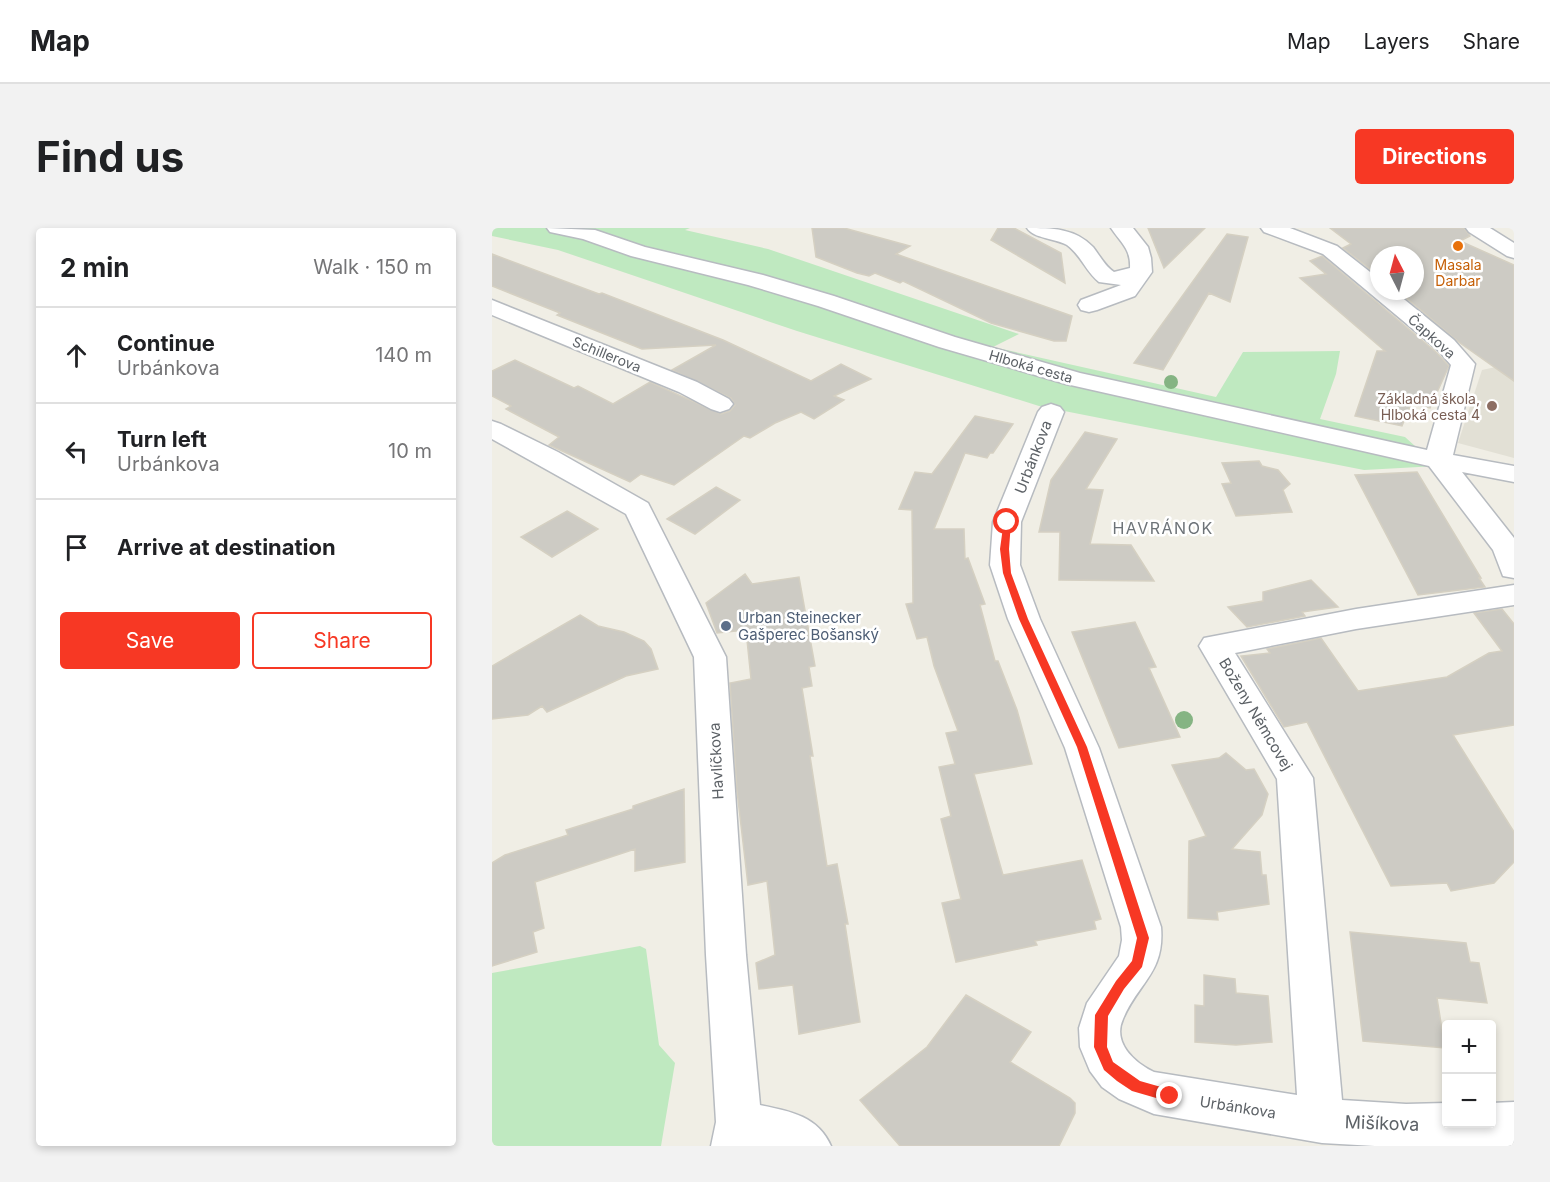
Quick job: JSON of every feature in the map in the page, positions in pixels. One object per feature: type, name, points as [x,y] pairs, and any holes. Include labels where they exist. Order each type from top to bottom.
[{"type":"street","name":"Hlboká cesta","points":[[557,228],[588,234],[638,252],[806,295],[947,342],[1075,379],[1438,460],[1514,474]]},
{"type":"street","points":[[1037,228],[1077,243],[1099,273],[1107,277],[1130,276],[1141,272]]},
{"type":"street","points":[[1089,305],[1127,291],[1141,272],[1143,257],[1138,247],[1121,228]]},
{"type":"street","name":"Čapkova","points":[[1270,228],[1330,250],[1370,283]]},
{"type":"street","points":[[1476,228],[1514,252]]},
{"type":"street","name":"Čapkova","points":[[1391,300],[1446,345],[1463,364],[1438,460]]},
{"type":"street","name":"Schillerova","points":[[492,307],[688,387],[720,404]]},
{"type":"street","name":"Urbánkova","points":[[1051,412],[1007,522],[1005,565],[1024,619],[1082,747],[1141,927],[1143,938],[1137,963],[1120,985],[1102,1015],[1100,1047],[1109,1066],[1136,1087],[1322,1121]]},
{"type":"street","name":"Havlíčkova","points":[[498,437],[549,458],[638,509],[710,657],[736,1134],[786,1132],[808,1146]]},
{"type":"street","points":[[1438,460],[1507,549],[1514,569]]},
{"type":"street","name":"Boženy Němcovej","points":[[1322,1121],[1310,992],[1295,778],[1215,646],[1356,619],[1514,595]]},
{"type":"street","name":"Mišíkova","points":[[1322,1121],[1407,1126],[1514,1124]]},
{"type":"shaded area","name":"Základná škola, Hlboká cesta 4","points":[[1514,363],[1514,458],[1458,443],[1482,370]]},
{"type":"green space","points":[[492,228],[690,228],[685,230],[768,249],[1019,334],[993,347],[1216,397],[1243,352],[1340,351],[1336,374],[1320,419],[1405,437],[1437,466],[1364,470],[1039,406],[797,331],[558,250],[492,236]]},
{"type":"green space","points":[[640,946],[646,949],[659,1045],[675,1063],[661,1146],[492,1146],[492,973]]},
{"type":"building","points":[[812,228],[844,228],[910,246],[896,254],[1072,316],[1066,341],[1054,341],[991,323],[903,281],[900,283],[875,273],[869,276],[857,273],[816,257]]},
{"type":"building","points":[[998,228],[1014,228],[1061,253],[1065,283],[991,240]]},
{"type":"building","points":[[1148,228],[1205,228],[1164,268]]},
{"type":"building","points":[[1330,228],[1464,228],[1470,236],[1460,241],[1514,265],[1514,381],[1460,343],[1409,300],[1424,300],[1424,246],[1370,246],[1370,269],[1343,248],[1351,244]]},
{"type":"building","points":[[1227,234],[1248,237],[1230,302],[1209,293],[1163,370],[1134,363]]},
{"type":"building","points":[[492,254],[599,294],[602,293],[723,340],[811,381],[841,364],[871,379],[834,396],[844,400],[814,419],[801,412],[775,423],[750,438],[744,436],[674,485],[641,474],[630,482],[549,445],[559,437],[506,409],[511,406],[492,396],[492,371],[515,360],[574,388],[578,386],[613,404],[650,382],[721,414],[730,411],[735,405],[731,398],[672,370],[716,345],[642,349],[557,315],[560,313],[492,286]]},
{"type":"building","points":[[1322,256],[1370,296],[1370,300],[1374,300],[1436,352],[1449,366],[1430,408],[1411,404],[1402,426],[1355,416],[1377,351],[1385,351],[1300,278],[1326,274],[1310,261]]},
{"type":"building","points":[[975,416],[1013,424],[987,458],[965,453],[934,529],[964,529],[965,559],[968,558],[985,604],[980,605],[995,661],[998,661],[1017,710],[1032,764],[974,774],[1003,875],[1082,860],[1101,919],[1094,921],[1096,929],[1035,941],[1037,945],[956,962],[942,903],[961,899],[941,819],[951,816],[939,767],[955,764],[946,733],[958,731],[934,666],[927,637],[917,639],[906,604],[913,603],[912,510],[899,509],[915,472],[932,474]]},
{"type":"building","points":[[1085,432],[1117,439],[1086,489],[1103,490],[1090,544],[1131,545],[1154,581],[1059,580],[1060,532],[1039,532],[1051,480]]},
{"type":"building","points":[[1259,461],[1262,466],[1278,470],[1290,484],[1283,490],[1292,512],[1236,516],[1222,484],[1231,483],[1222,463]]},
{"type":"building","points":[[1417,472],[1485,587],[1418,595],[1355,475]]},
{"type":"building","points":[[716,487],[740,500],[695,534],[667,519]]},
{"type":"building","points":[[567,511],[598,529],[552,557],[521,537]]},
{"type":"building","points":[[745,574],[752,584],[799,577],[815,666],[809,667],[812,686],[802,688],[813,756],[810,756],[827,866],[837,864],[848,924],[845,924],[860,1022],[799,1034],[793,985],[759,989],[756,963],[775,955],[767,881],[748,885],[737,791],[730,683],[751,679],[746,630],[717,633],[706,603]]},
{"type":"building","points":[[1311,580],[1338,607],[1302,612],[1305,616],[1247,627],[1228,607],[1263,601],[1263,592]]},
{"type":"building","points":[[1502,609],[1514,624],[1514,725],[1453,735],[1514,832],[1514,862],[1494,883],[1451,891],[1447,883],[1391,886],[1307,722],[1284,727],[1241,656],[1270,653],[1267,649],[1321,638],[1358,691],[1447,677],[1489,653],[1502,651],[1474,613]]},
{"type":"building","points":[[580,615],[598,626],[624,632],[644,641],[651,649],[658,669],[626,676],[547,712],[542,706],[528,715],[492,719],[492,666]]},
{"type":"building","points":[[1135,622],[1156,667],[1149,668],[1180,737],[1119,748],[1072,632]]},
{"type":"building","points":[[1226,753],[1246,770],[1254,769],[1268,794],[1262,815],[1232,849],[1260,852],[1262,875],[1266,875],[1269,904],[1217,912],[1218,920],[1188,918],[1189,841],[1206,836],[1172,765],[1219,758]]},
{"type":"building","points":[[684,789],[685,862],[635,871],[635,849],[535,882],[544,928],[533,932],[537,952],[492,966],[492,863],[505,855],[568,835],[566,830],[633,809],[633,806]]},
{"type":"building","points":[[1350,932],[1466,943],[1470,962],[1479,963],[1487,1003],[1437,998],[1442,1029],[1442,1048],[1363,1041]]},
{"type":"building","points":[[1204,975],[1235,979],[1236,993],[1268,996],[1272,1042],[1236,1045],[1195,1042],[1195,1005],[1204,1006]]},
{"type":"building","points":[[966,995],[1031,1032],[1010,1062],[1075,1103],[1075,1113],[1059,1146],[900,1146],[860,1100],[927,1047]]},
{"type":"place","name":"Masala Darbar","points":[[1458,246]]},
{"type":"place","name":"Základná škola, Hlboká cesta 4","points":[[1492,406]]},
{"type":"place","name":"Urban Steinecker Gašperec Bošanský","points":[[726,626]]},
{"type":"district","name":"HAVRÁNOK","points":[[1163,528]]},
{"type":"route","points":[[1007,522],[1005,534],[1007,573],[1024,619],[1082,747],[1143,938],[1137,963],[1120,985],[1102,1015],[1100,1047],[1109,1066],[1136,1087],[1170,1096]]}]
